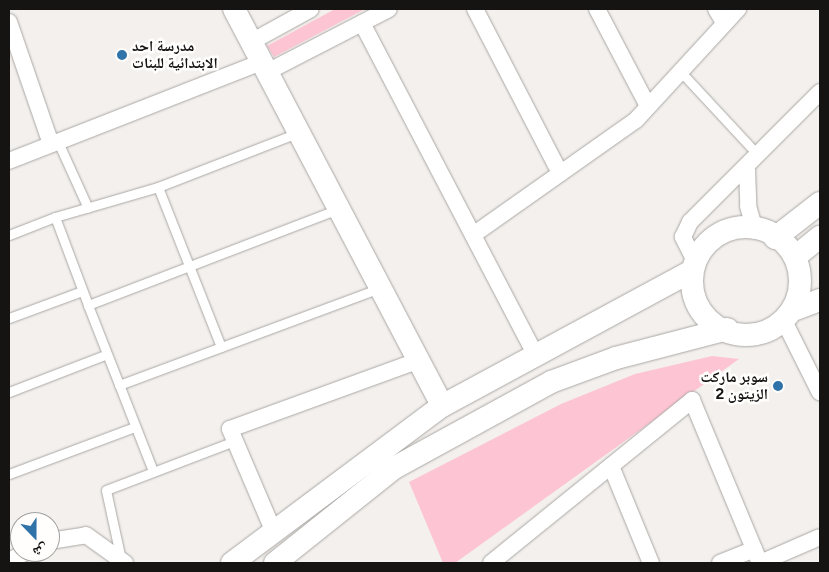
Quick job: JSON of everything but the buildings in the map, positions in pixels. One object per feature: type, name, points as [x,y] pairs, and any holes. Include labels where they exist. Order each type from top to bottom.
[{"type":"main road","points":[[234,9],[442,406]]},
{"type":"main road","points":[[232,563],[272,530],[442,406],[692,266],[715,238],[765,234],[820,203]]},
{"type":"main road","points":[[765,234],[795,257],[812,280],[790,315]]},
{"type":"main road","points":[[795,257],[820,237]]},
{"type":"main road","points":[[692,266],[697,306],[727,329]]},
{"type":"main road","points":[[275,563],[394,468],[551,382],[616,358],[727,329],[756,332],[820,300]]},
{"type":"street","points":[[251,42],[311,9]]},
{"type":"street","points":[[9,161],[264,67],[389,9]]},
{"type":"street","points":[[475,9],[560,173]]},
{"type":"street","points":[[597,9],[648,106]]},
{"type":"street","points":[[716,9],[724,23]]},
{"type":"street","points":[[473,235],[560,173],[648,106],[738,9]]},
{"type":"street","points":[[9,22],[55,143]]},
{"type":"street","points":[[362,23],[535,354]]},
{"type":"street","points":[[692,266],[683,237],[690,222],[759,156],[820,92]]},
{"type":"street","points":[[747,168],[748,206],[765,234]]},
{"type":"street","points":[[790,315],[820,394]]},
{"type":"street","points":[[272,530],[228,433],[236,426],[417,360]]},
{"type":"street","points":[[490,563],[692,400],[758,559]]},
{"type":"street","points":[[611,466],[651,563]]},
{"type":"street","points":[[60,539],[86,535],[123,559]]},
{"type":"street","points":[[720,563],[758,559],[820,537]]},
{"type":"lane","points":[[680,72],[759,156]]},
{"type":"lane","points":[[9,234],[55,217],[158,187],[299,132]]},
{"type":"lane","points":[[55,143],[88,208]]},
{"type":"lane","points":[[158,187],[221,347]]},
{"type":"lane","points":[[88,305],[338,209]]},
{"type":"lane","points":[[55,217],[105,355],[153,471]]},
{"type":"lane","points":[[119,385],[380,288]]},
{"type":"lane","points":[[9,318],[82,291]]},
{"type":"lane","points":[[9,392],[105,355]]},
{"type":"lane","points":[[9,474],[135,427]]},
{"type":"lane","points":[[123,559],[106,490],[232,442]]},
{"type":"shaded area","points":[[335,9],[365,9],[274,57],[267,46]]},
{"type":"shaded area","points":[[712,356],[739,359],[455,563],[443,563],[409,482],[561,404],[635,374]]},
{"type":"place","name":"مدرسة احد الابتدائية للبنات","points":[[122,55]]},
{"type":"place","name":"سوبر ماركت الزيتون 2","points":[[778,386]]}]
